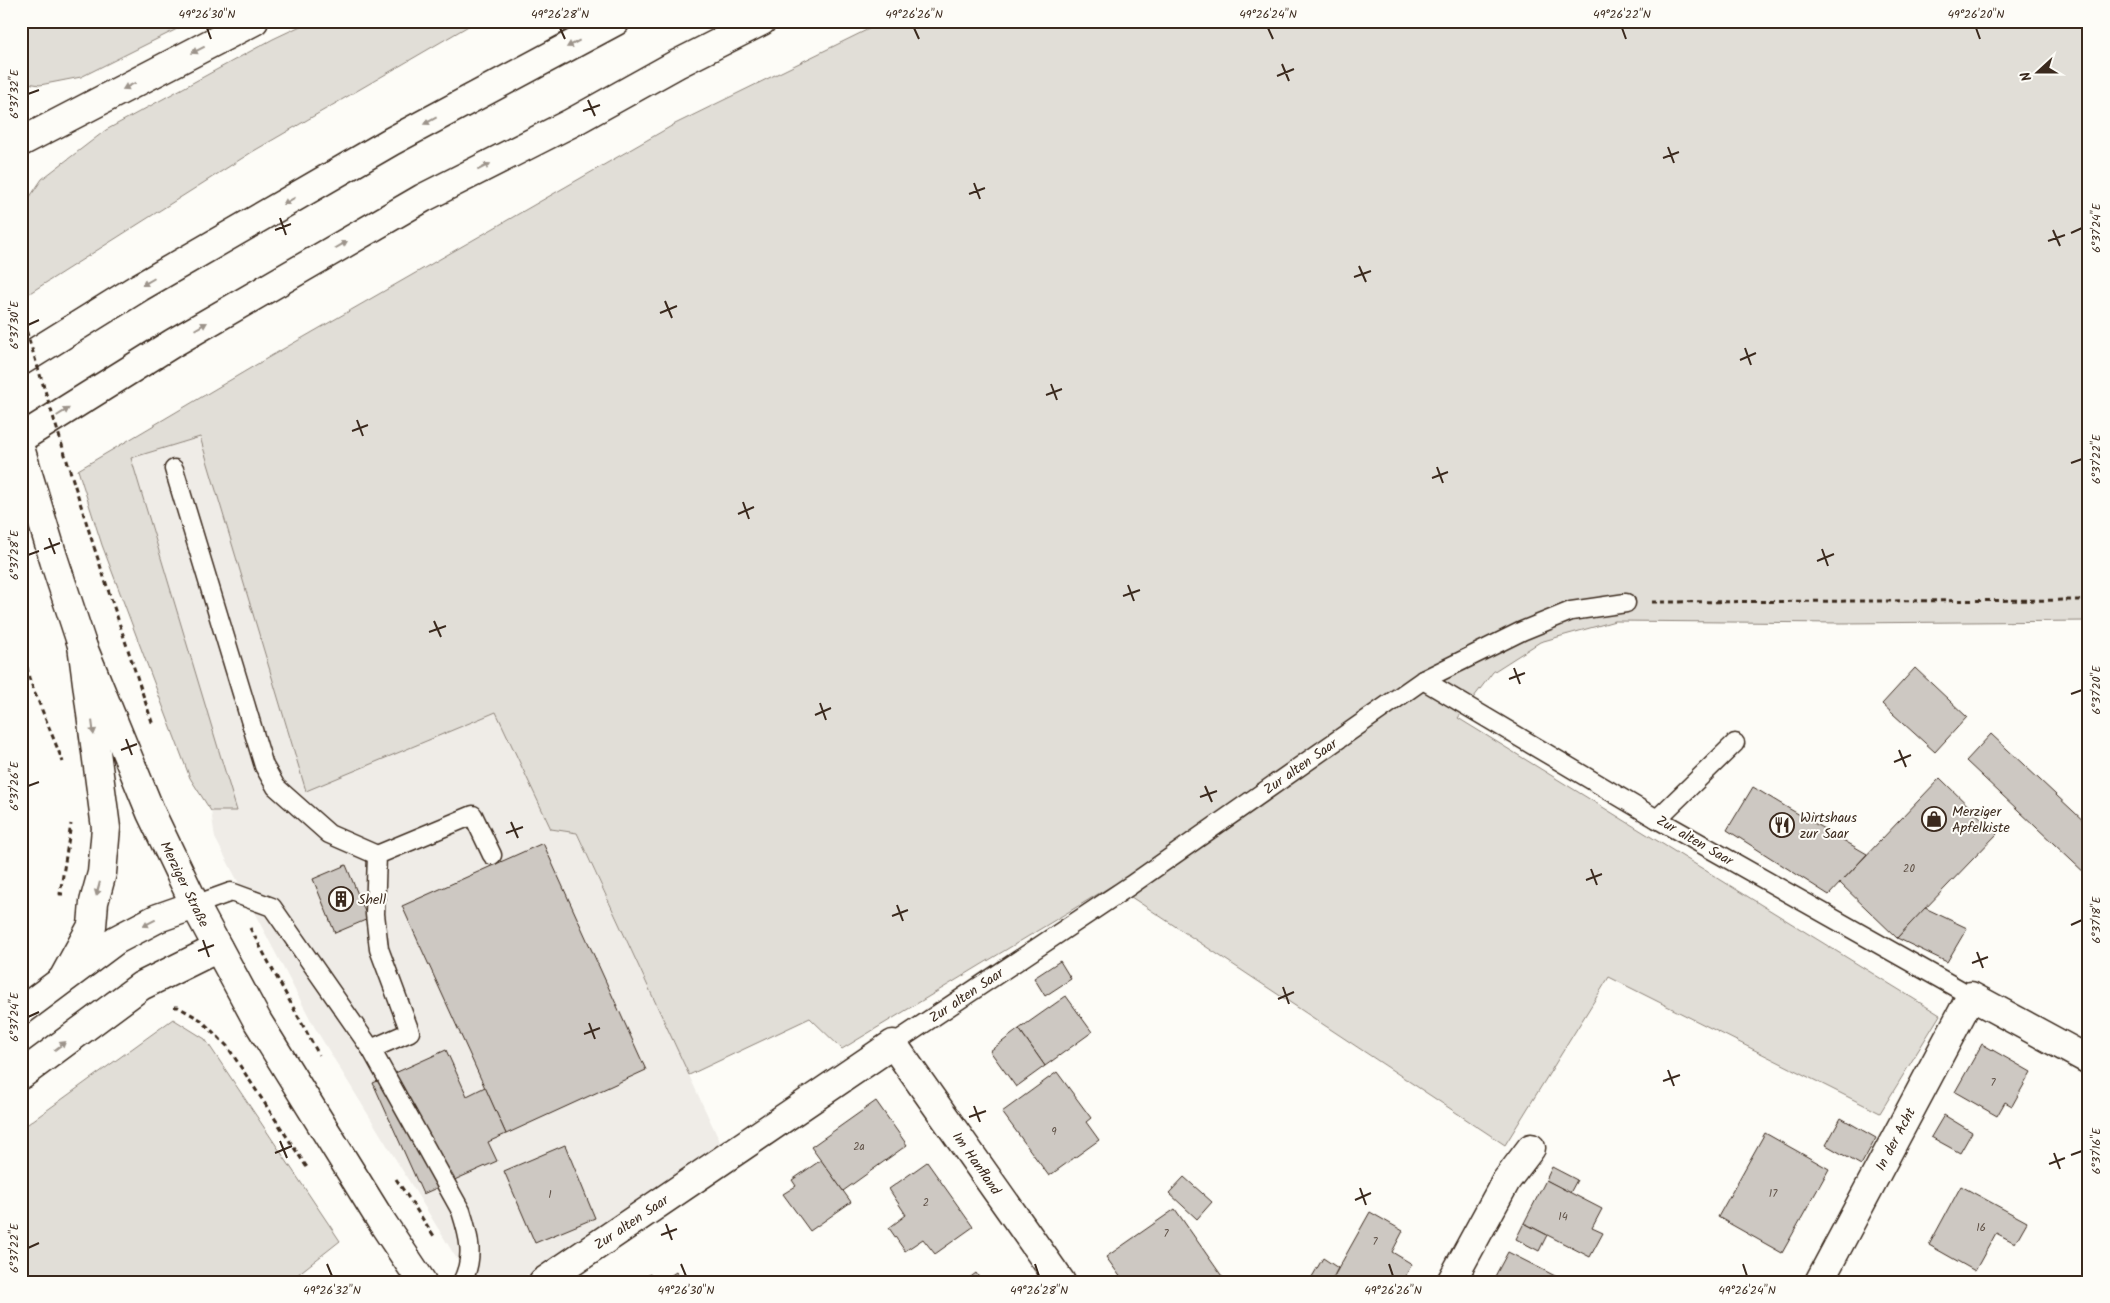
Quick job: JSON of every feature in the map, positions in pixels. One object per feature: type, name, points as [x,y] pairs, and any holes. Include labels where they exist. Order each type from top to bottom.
[{"type":"main road","points":[[21,142],[254,21]]},
{"type":"main road","points":[[21,361],[140,287],[392,141],[616,21]]},
{"type":"main road","points":[[21,438],[172,343],[423,198],[571,123],[678,64],[762,21]]},
{"type":"main road","points":[[21,123],[54,126]]},
{"type":"main road","name":"Merziger Straße","points":[[21,451],[82,645],[151,813],[195,905],[258,1022],[380,1220],[422,1282]]},
{"type":"main road","points":[[64,977],[92,926],[94,902],[102,873],[106,828],[82,645]]},
{"type":"main road","points":[[21,1011],[116,940],[158,918],[195,905]]},
{"type":"main road","points":[[21,1075],[141,986],[218,948]]},
{"type":"main road","name":"Zur alten Saar","points":[[1970,996],[2089,1060]]},
{"type":"main road","name":"In der Acht","points":[[1819,1282],[1970,996]]},
{"type":"main road","name":"Zur alten Saar","points":[[543,1282],[894,1044]]},
{"type":"main road","name":"Im Hanfland","points":[[894,1044],[1062,1282]]},
{"type":"main road","points":[[1451,1282],[1506,1181],[1531,1148]]},
{"type":"lane","points":[[174,469],[264,766],[276,787],[329,834],[378,855],[473,815],[492,854]]},
{"type":"lane","points":[[1423,680],[1522,631],[1571,611],[1626,602]]},
{"type":"lane","name":"Zur alten Saar","points":[[894,1044],[1131,885],[1423,680],[1657,819],[1970,996]]},
{"type":"lane","points":[[1657,819],[1735,743]]},
{"type":"lane","points":[[371,1049],[410,1032],[379,949],[375,914],[378,855]]},
{"type":"lane","points":[[195,905],[231,892],[272,907],[371,1049],[461,1211],[470,1239],[468,1271],[462,1282]]},
{"type":"path","points":[[21,314],[153,727]]},
{"type":"path","points":[[1626,602],[2089,600]]},
{"type":"path","points":[[231,892],[324,1063]]},
{"type":"path","points":[[392,1172],[436,1239]]},
{"type":"shaded area","points":[[21,21],[193,21],[81,77],[40,85],[21,82]]},
{"type":"shaded area","points":[[311,21],[477,21],[252,152],[25,296],[21,285],[21,210],[42,179],[106,130],[273,39]]},
{"type":"shaded area","points":[[885,21],[2089,21],[2089,621],[1841,623],[1615,621],[1540,642],[1493,672],[1458,718],[1940,1015],[1880,1113],[1609,977],[1505,1145],[1113,885],[842,1049],[810,1018],[689,1075],[577,833],[551,829],[496,712],[306,791],[200,437],[131,458],[237,811],[211,811],[190,778],[102,545],[78,470],[271,356],[675,124]]},
{"type":"shaded area","points":[[200,437],[306,790],[496,712],[551,829],[576,833],[721,1144],[517,1282],[471,1282],[315,1028],[215,838],[211,811],[236,811],[131,458]]},
{"type":"shaded area","points":[[173,1019],[205,1039],[340,1241],[288,1282],[122,1282],[118,1278],[113,1282],[21,1282],[21,1129]]},
{"type":"building","points":[[1915,668],[1967,717],[1935,752],[1882,704]]},
{"type":"building","points":[[1991,734],[2089,826],[2089,877],[1966,761]]},
{"type":"building","points":[[1940,778],[1997,834],[1897,938],[1840,883]]},
{"type":"building","points":[[1753,787],[1867,854],[1829,895],[1727,830]]},
{"type":"building","points":[[543,843],[646,1070],[506,1134],[402,906]]},
{"type":"building","name":"Shell","points":[[346,865],[368,919],[335,933],[313,879]]},
{"type":"building","points":[[1925,908],[1967,928],[1947,962],[1897,938]]},
{"type":"building","points":[[1060,961],[1071,979],[1045,996],[1034,978]]},
{"type":"building","points":[[1066,996],[1092,1032],[1045,1066],[1019,1029]]},
{"type":"building","points":[[1019,1029],[1045,1066],[1016,1087],[990,1051]]},
{"type":"building","points":[[1982,1044],[2031,1072],[2012,1106],[2005,1102],[1997,1116],[1955,1092]]},
{"type":"building","points":[[446,1050],[467,1096],[485,1087],[506,1134],[488,1142],[497,1161],[423,1194],[373,1083]]},
{"type":"building","points":[[1057,1072],[1091,1118],[1086,1122],[1099,1140],[1049,1176],[1002,1112]]},
{"type":"building","points":[[876,1101],[907,1145],[843,1191],[811,1147]]},
{"type":"building","points":[[1944,1115],[1972,1132],[1960,1153],[1931,1137]]},
{"type":"building","points":[[1841,1118],[1876,1138],[1861,1165],[1826,1145]]},
{"type":"building","points":[[1765,1133],[1829,1169],[1782,1253],[1718,1217]]},
{"type":"building","points":[[565,1145],[595,1218],[535,1243],[504,1171]]},
{"type":"building","points":[[821,1160],[851,1202],[810,1231],[783,1194],[796,1186],[792,1180]]},
{"type":"building","points":[[927,1162],[973,1227],[935,1254],[923,1239],[905,1251],[889,1228],[906,1215],[889,1189]]},
{"type":"building","points":[[1552,1167],[1577,1180],[1570,1193],[1546,1180]]},
{"type":"building","points":[[1184,1177],[1212,1202],[1197,1219],[1169,1193]]},
{"type":"building","points":[[1546,1180],[1602,1209],[1592,1228],[1603,1233],[1590,1257],[1524,1223]]},
{"type":"building","points":[[1961,1186],[2027,1222],[2015,1243],[1996,1233],[1975,1271],[1929,1245]]},
{"type":"building","points":[[1175,1209],[1226,1282],[1124,1282],[1106,1257]]},
{"type":"building","points":[[1370,1212],[1403,1231],[1392,1252],[1412,1264],[1402,1282],[1340,1282],[1333,1278]]},
{"type":"building","points":[[1524,1223],[1547,1235],[1539,1251],[1516,1239]]},
{"type":"building","points":[[1508,1252],[1563,1280],[1562,1282],[1492,1282]]},
{"type":"building","points":[[1323,1258],[1338,1268],[1333,1278],[1340,1282],[1309,1282]]},
{"type":"building","points":[[676,1272],[683,1282],[661,1282]]},
{"type":"building","points":[[976,1273],[982,1282],[964,1282]]},
{"type":"building","points":[[650,1274],[655,1282],[638,1282]]},
{"type":"place","name":"Merziger Apfelkiste","points":[[1934,819]]},
{"type":"place","name":"Wirtshaus zur Saar","points":[[1782,825]]},
{"type":"place","name":"Shell","points":[[341,899]]}]
